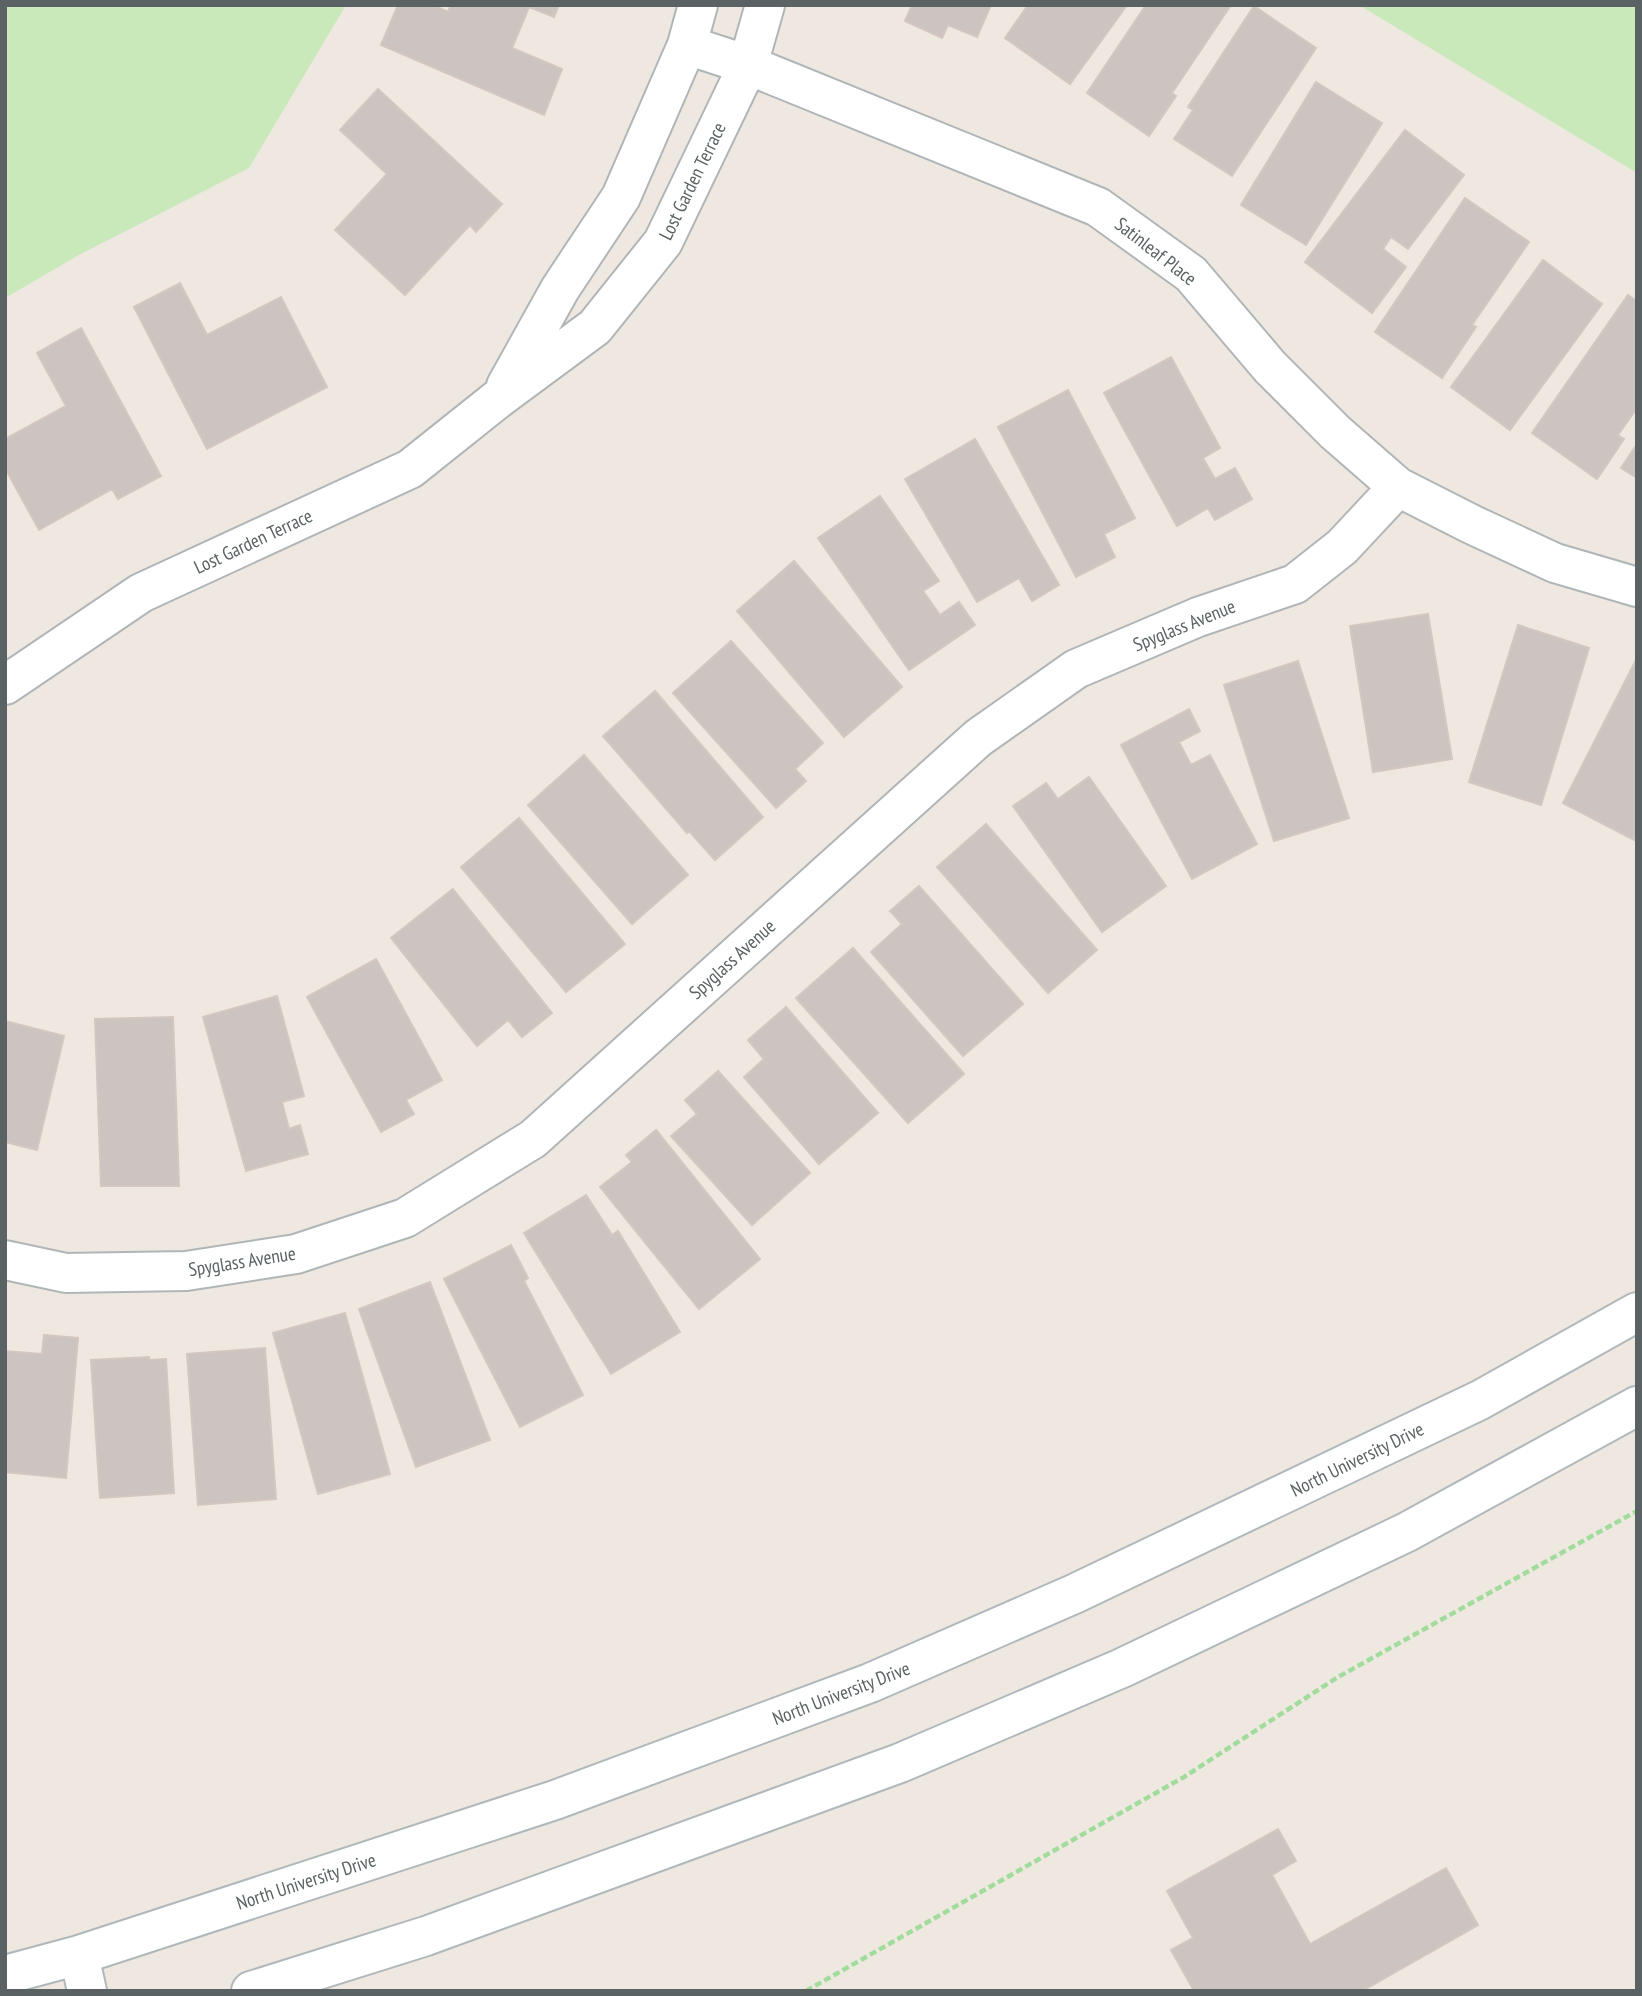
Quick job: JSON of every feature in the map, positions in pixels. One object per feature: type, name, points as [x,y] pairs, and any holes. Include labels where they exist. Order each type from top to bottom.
[{"type":"street","name":"Lost Garden Terrace","points":[[499,398],[560,289],[621,197],[687,45],[698,5]]},
{"type":"street","name":"Lost Garden Terrace","points":[[5,685],[141,593],[410,469],[499,398],[595,327],[663,242],[748,65],[765,5]]},
{"type":"street","name":"Satinleaf Place","points":[[687,45],[748,65],[1098,207],[1191,274],[1270,367],[1335,432],[1398,487],[1555,563],[1637,587]]},
{"type":"street","name":"Spyglass Avenue","points":[[5,1260],[66,1273],[186,1271],[296,1254],[405,1218],[533,1139],[978,738],[1076,669],[1198,617],[1295,584],[1342,547],[1398,487]]},
{"type":"street","name":"North University Drive","points":[[5,1975],[83,1973],[870,1684],[1074,1594],[1456,1412],[1637,1312]]},
{"type":"street","points":[[251,1991],[426,1936],[900,1763],[1122,1668],[1407,1532],[1637,1406]]},
{"type":"path","points":[[806,1991],[1184,1777],[1338,1677],[1637,1511]]},
{"type":"green space","points":[[5,5],[346,5],[249,168],[79,255],[5,298]]},
{"type":"green space","points":[[1359,5],[1637,5],[1637,173]]},
{"type":"building","points":[[398,5],[433,5],[448,12],[451,5],[559,5],[554,17],[529,7],[512,48],[562,69],[544,115],[381,45]]},
{"type":"building","points":[[912,5],[991,5],[977,37],[948,25],[942,38],[905,21]]},
{"type":"building","points":[[1028,5],[1127,5],[1070,84],[1005,38]]},
{"type":"building","points":[[1146,5],[1231,5],[1172,93],[1176,96],[1149,136],[1087,93]]},
{"type":"building","points":[[1254,6],[1316,48],[1232,176],[1174,139],[1193,110],[1188,107]]},
{"type":"building","points":[[1316,82],[1382,123],[1306,245],[1241,205]]},
{"type":"building","points":[[378,89],[502,204],[476,232],[470,225],[405,295],[335,230],[387,174],[340,130]]},
{"type":"building","points":[[1405,130],[1464,175],[1408,249],[1391,237],[1383,249],[1406,267],[1372,313],[1305,262]]},
{"type":"building","points":[[1465,198],[1529,242],[1472,325],[1476,327],[1442,378],[1375,332]]},
{"type":"building","points":[[1543,260],[1602,304],[1510,430],[1451,387]]},
{"type":"building","points":[[180,283],[207,335],[281,297],[327,387],[207,449],[134,307]]},
{"type":"building","points":[[1628,295],[1637,301],[1637,408],[1618,435],[1624,439],[1597,479],[1532,433]]},
{"type":"building","points":[[81,328],[161,476],[118,499],[112,489],[39,530],[5,468],[5,439],[66,406],[37,353]]},
{"type":"building","points":[[1171,357],[1220,448],[1203,458],[1215,479],[1235,468],[1252,499],[1215,520],[1208,508],[1177,526],[1104,393]]},
{"type":"building","points":[[1068,390],[1135,518],[1104,534],[1115,557],[1076,577],[998,427]]},
{"type":"building","points":[[975,439],[1059,585],[1032,601],[1019,578],[977,602],[905,479]]},
{"type":"building","points":[[1637,444],[1637,478],[1621,468]]},
{"type":"building","points":[[880,496],[939,581],[923,591],[940,615],[959,602],[975,625],[909,670],[818,538]]},
{"type":"building","points":[[794,561],[902,687],[844,737],[737,611]]},
{"type":"building","points":[[1428,614],[1452,759],[1373,772],[1350,626]]},
{"type":"building","points":[[1518,625],[1589,648],[1541,805],[1469,782]]},
{"type":"building","points":[[731,641],[823,743],[795,769],[806,781],[776,808],[673,693]]},
{"type":"building","points":[[1637,658],[1637,834],[1634,840],[1563,803]]},
{"type":"building","points":[[1298,661],[1349,818],[1274,841],[1224,685]]},
{"type":"building","points":[[655,691],[763,817],[715,860],[689,831],[687,833],[603,736]]},
{"type":"building","points":[[1189,709],[1200,731],[1179,742],[1191,765],[1210,755],[1257,844],[1192,879],[1121,745]]},
{"type":"building","points":[[584,755],[688,875],[632,924],[528,805]]},
{"type":"building","points":[[1089,777],[1166,886],[1102,932],[1013,806],[1046,783],[1058,799]]},
{"type":"building","points":[[519,818],[625,944],[566,992],[461,867]]},
{"type":"building","points":[[986,824],[1097,950],[1048,993],[937,867]]},
{"type":"building","points":[[919,886],[1023,1004],[963,1056],[871,952],[902,924],[890,911]]},
{"type":"building","points":[[453,889],[552,1013],[522,1037],[508,1020],[477,1046],[391,938]]},
{"type":"building","points":[[853,948],[964,1074],[908,1123],[796,998]]},
{"type":"building","points":[[376,959],[442,1080],[406,1100],[414,1114],[381,1132],[307,997]]},
{"type":"building","points":[[277,996],[304,1096],[282,1102],[289,1129],[300,1125],[308,1154],[246,1171],[203,1017]]},
{"type":"building","points":[[786,1007],[878,1113],[819,1164],[744,1077],[764,1059],[748,1040]]},
{"type":"building","points":[[173,1017],[179,1186],[101,1186],[95,1019]]},
{"type":"building","points":[[5,1021],[64,1036],[37,1150],[5,1142]]},
{"type":"building","points":[[718,1071],[810,1173],[752,1225],[671,1136],[697,1114],[685,1100]]},
{"type":"building","points":[[656,1130],[760,1259],[699,1309],[600,1187],[632,1162],[626,1155]]},
{"type":"building","points":[[586,1195],[612,1235],[618,1231],[680,1332],[611,1374],[524,1233]]},
{"type":"building","points":[[511,1245],[528,1278],[524,1281],[583,1395],[520,1427],[444,1279]]},
{"type":"building","points":[[430,1282],[490,1440],[416,1467],[359,1309]]},
{"type":"building","points":[[345,1313],[390,1474],[318,1494],[273,1333]]},
{"type":"building","points":[[44,1335],[78,1338],[66,1478],[5,1472],[5,1351],[42,1354]]},
{"type":"building","points":[[265,1348],[276,1499],[198,1505],[187,1354]]},
{"type":"building","points":[[149,1357],[149,1360],[166,1359],[174,1493],[100,1498],[91,1360]]},
{"type":"building","points":[[1278,1829],[1296,1861],[1272,1875],[1310,1944],[1446,1868],[1478,1925],[1362,1991],[1194,1991],[1171,1950],[1193,1938],[1167,1891]]}]
